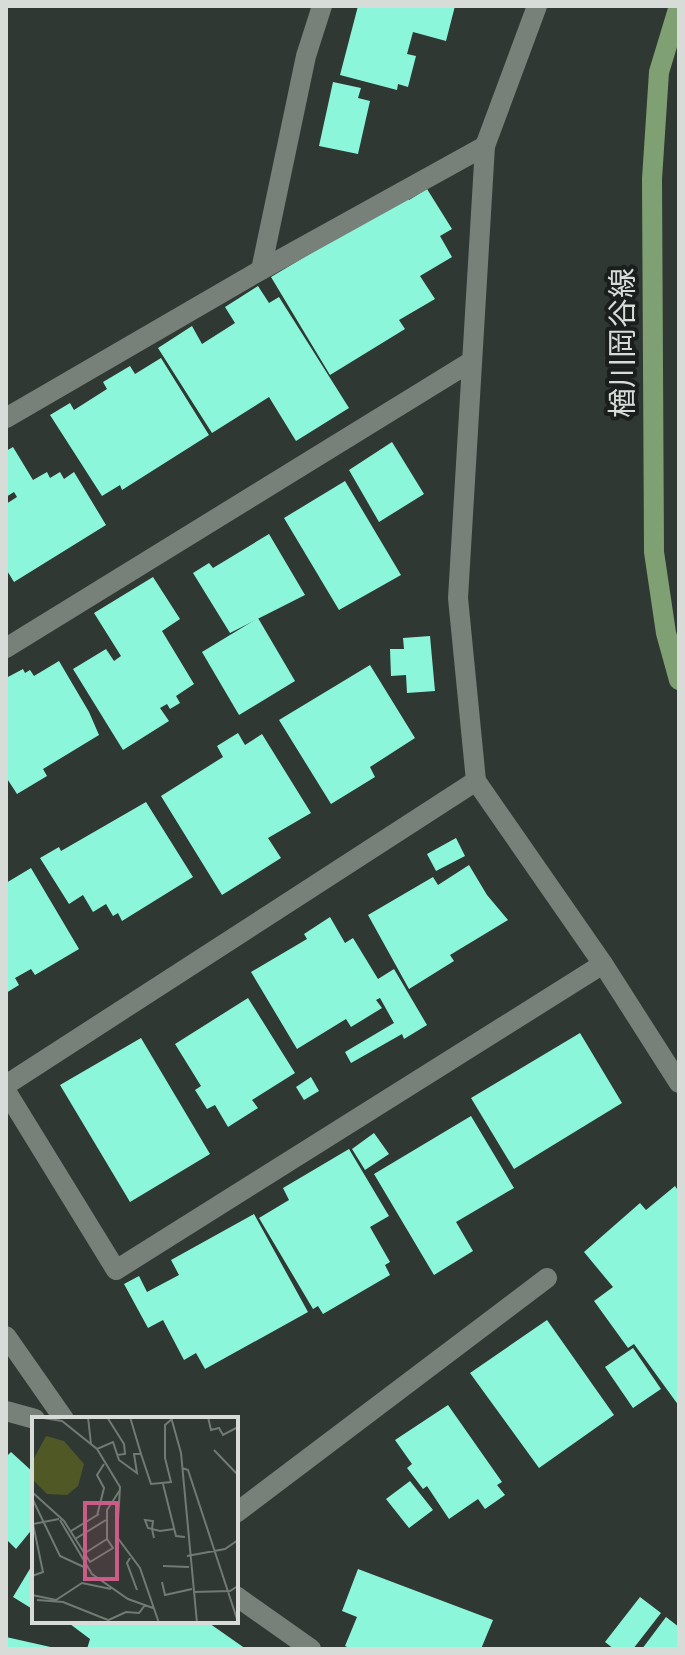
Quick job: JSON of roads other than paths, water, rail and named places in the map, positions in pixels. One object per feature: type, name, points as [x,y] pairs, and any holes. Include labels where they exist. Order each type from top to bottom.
[{"type":"main road","name":"楢川岡谷線","points":[[679,6],[659,72],[652,195],[654,552],[666,633],[679,680]]},
{"type":"street","points":[[261,270],[306,56],[322,6]]},
{"type":"street","points":[[537,6],[485,146],[458,598],[476,781],[603,964],[679,1083]]},
{"type":"street","points":[[6,418],[261,270],[485,146]]},
{"type":"street","points":[[6,648],[472,361]]},
{"type":"street","points":[[476,781],[6,1088],[116,1270],[603,964]]},
{"type":"street","points":[[238,1511],[547,1278]]},
{"type":"street","points":[[6,1336],[63,1417]]},
{"type":"street","points":[[6,1411],[32,1418]]},
{"type":"street","points":[[238,1597],[311,1649]]}]
